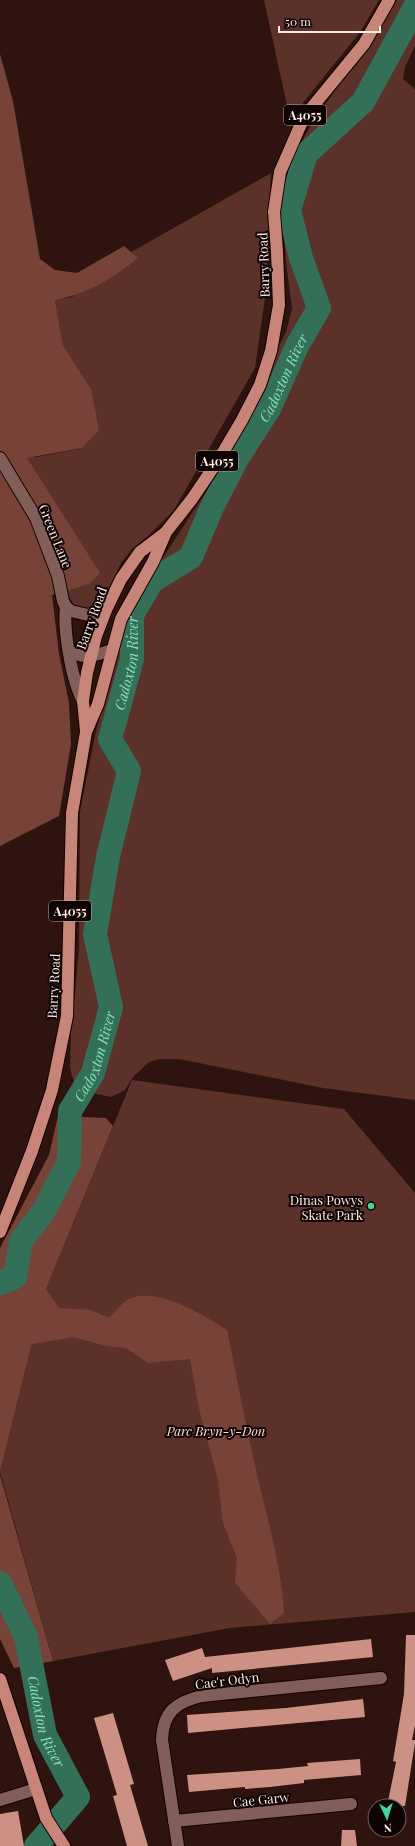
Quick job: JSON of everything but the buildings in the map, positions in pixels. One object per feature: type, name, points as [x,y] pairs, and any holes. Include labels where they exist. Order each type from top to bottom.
[{"type":"main road","name":"Barry Road","points":[[86,732],[83,701],[91,657],[96,636],[106,610],[121,579],[140,552],[166,532],[192,500],[219,459],[242,420],[260,385],[271,351],[279,305],[274,212],[280,172],[304,117],[364,44],[389,0]]},
{"type":"main road","name":"Barry Road","points":[[0,1232],[29,1158],[52,1090],[67,1016],[72,813],[86,732],[98,704],[121,619],[153,562],[166,532]]},
{"type":"main road","points":[[0,1679],[46,1818],[60,1841]]},
{"type":"street","name":"Green Lane","points":[[0,458],[36,518],[58,576],[62,602],[66,607],[65,616],[69,652],[77,691],[83,701]]},
{"type":"street","points":[[66,607],[70,611],[88,615],[106,610]]},
{"type":"street","points":[[69,652],[77,656],[91,657],[112,650]]},
{"type":"street","name":"Cae'r Odyn","points":[[178,1846],[162,1740],[162,1730],[165,1720],[176,1706],[188,1699],[202,1696],[381,1678]]},
{"type":"street","points":[[0,1800],[36,1790]]},
{"type":"street","name":"Cae Garw","points":[[174,1822],[351,1804]]},
{"type":"green space","points":[[264,0],[379,0],[360,32],[290,119]]},
{"type":"green space","points":[[397,0],[415,0],[415,46],[405,67],[403,79],[415,89],[415,1100],[323,1088],[179,1059],[159,1059],[149,1062],[133,1077],[125,1090],[111,1097],[87,1092],[75,1084],[70,1067],[71,1034],[79,949],[80,811],[95,736],[117,649],[135,600],[237,445],[264,386],[275,354],[286,332],[292,309],[286,262],[283,212],[290,173],[296,152],[312,123],[384,22]]},
{"type":"green space","points":[[0,54],[13,101],[40,259],[55,270],[77,273],[124,246],[138,258],[99,285],[66,298],[55,300],[63,345],[91,389],[99,430],[82,448],[27,458],[100,573],[89,584],[52,595],[59,654],[69,703],[71,744],[59,816],[0,846]]},
{"type":"green space","points":[[271,173],[267,284],[255,368],[174,510],[148,536],[132,549],[121,563],[107,593],[100,603],[88,609],[74,605],[65,591],[27,457],[37,457],[82,448],[91,389],[63,345],[55,300],[72,297],[137,259],[131,252]]},
{"type":"green space","name":"Parc Bryn-y-Don","points":[[132,1080],[344,1109],[415,1193],[415,1612],[230,1628],[53,1661],[0,1472],[46,1289]]},
{"type":"green space","points":[[58,1116],[106,1118],[113,1126],[46,1289],[59,1308],[91,1310],[109,1318],[129,1299],[140,1296],[153,1296],[180,1304],[206,1317],[227,1330],[250,1445],[280,1574],[284,1613],[270,1624],[235,1583],[237,1558],[223,1523],[218,1480],[199,1409],[190,1359],[148,1363],[126,1348],[106,1346],[74,1337],[32,1344],[0,1472],[0,1248],[49,1155]]},
{"type":"green space","points":[[0,1475],[53,1661],[14,1668],[0,1639]]},
{"type":"waterway","name":"Cadoxton River","points":[[0,1283],[15,1277],[21,1241],[45,1209],[69,1162],[70,1111],[93,1073],[111,1007],[95,934],[108,857],[129,771],[110,739],[132,659],[132,615],[152,581],[191,557],[212,507],[238,457],[270,407],[297,346],[319,308],[301,258],[289,210],[306,154],[363,102],[415,7]]},
{"type":"waterway","name":"Cadoxton River","points":[[0,1583],[26,1637],[45,1735],[78,1797],[36,1846]]},
{"type":"place","name":"Dinas Powys Skate Park","points":[[371,1206]]}]
